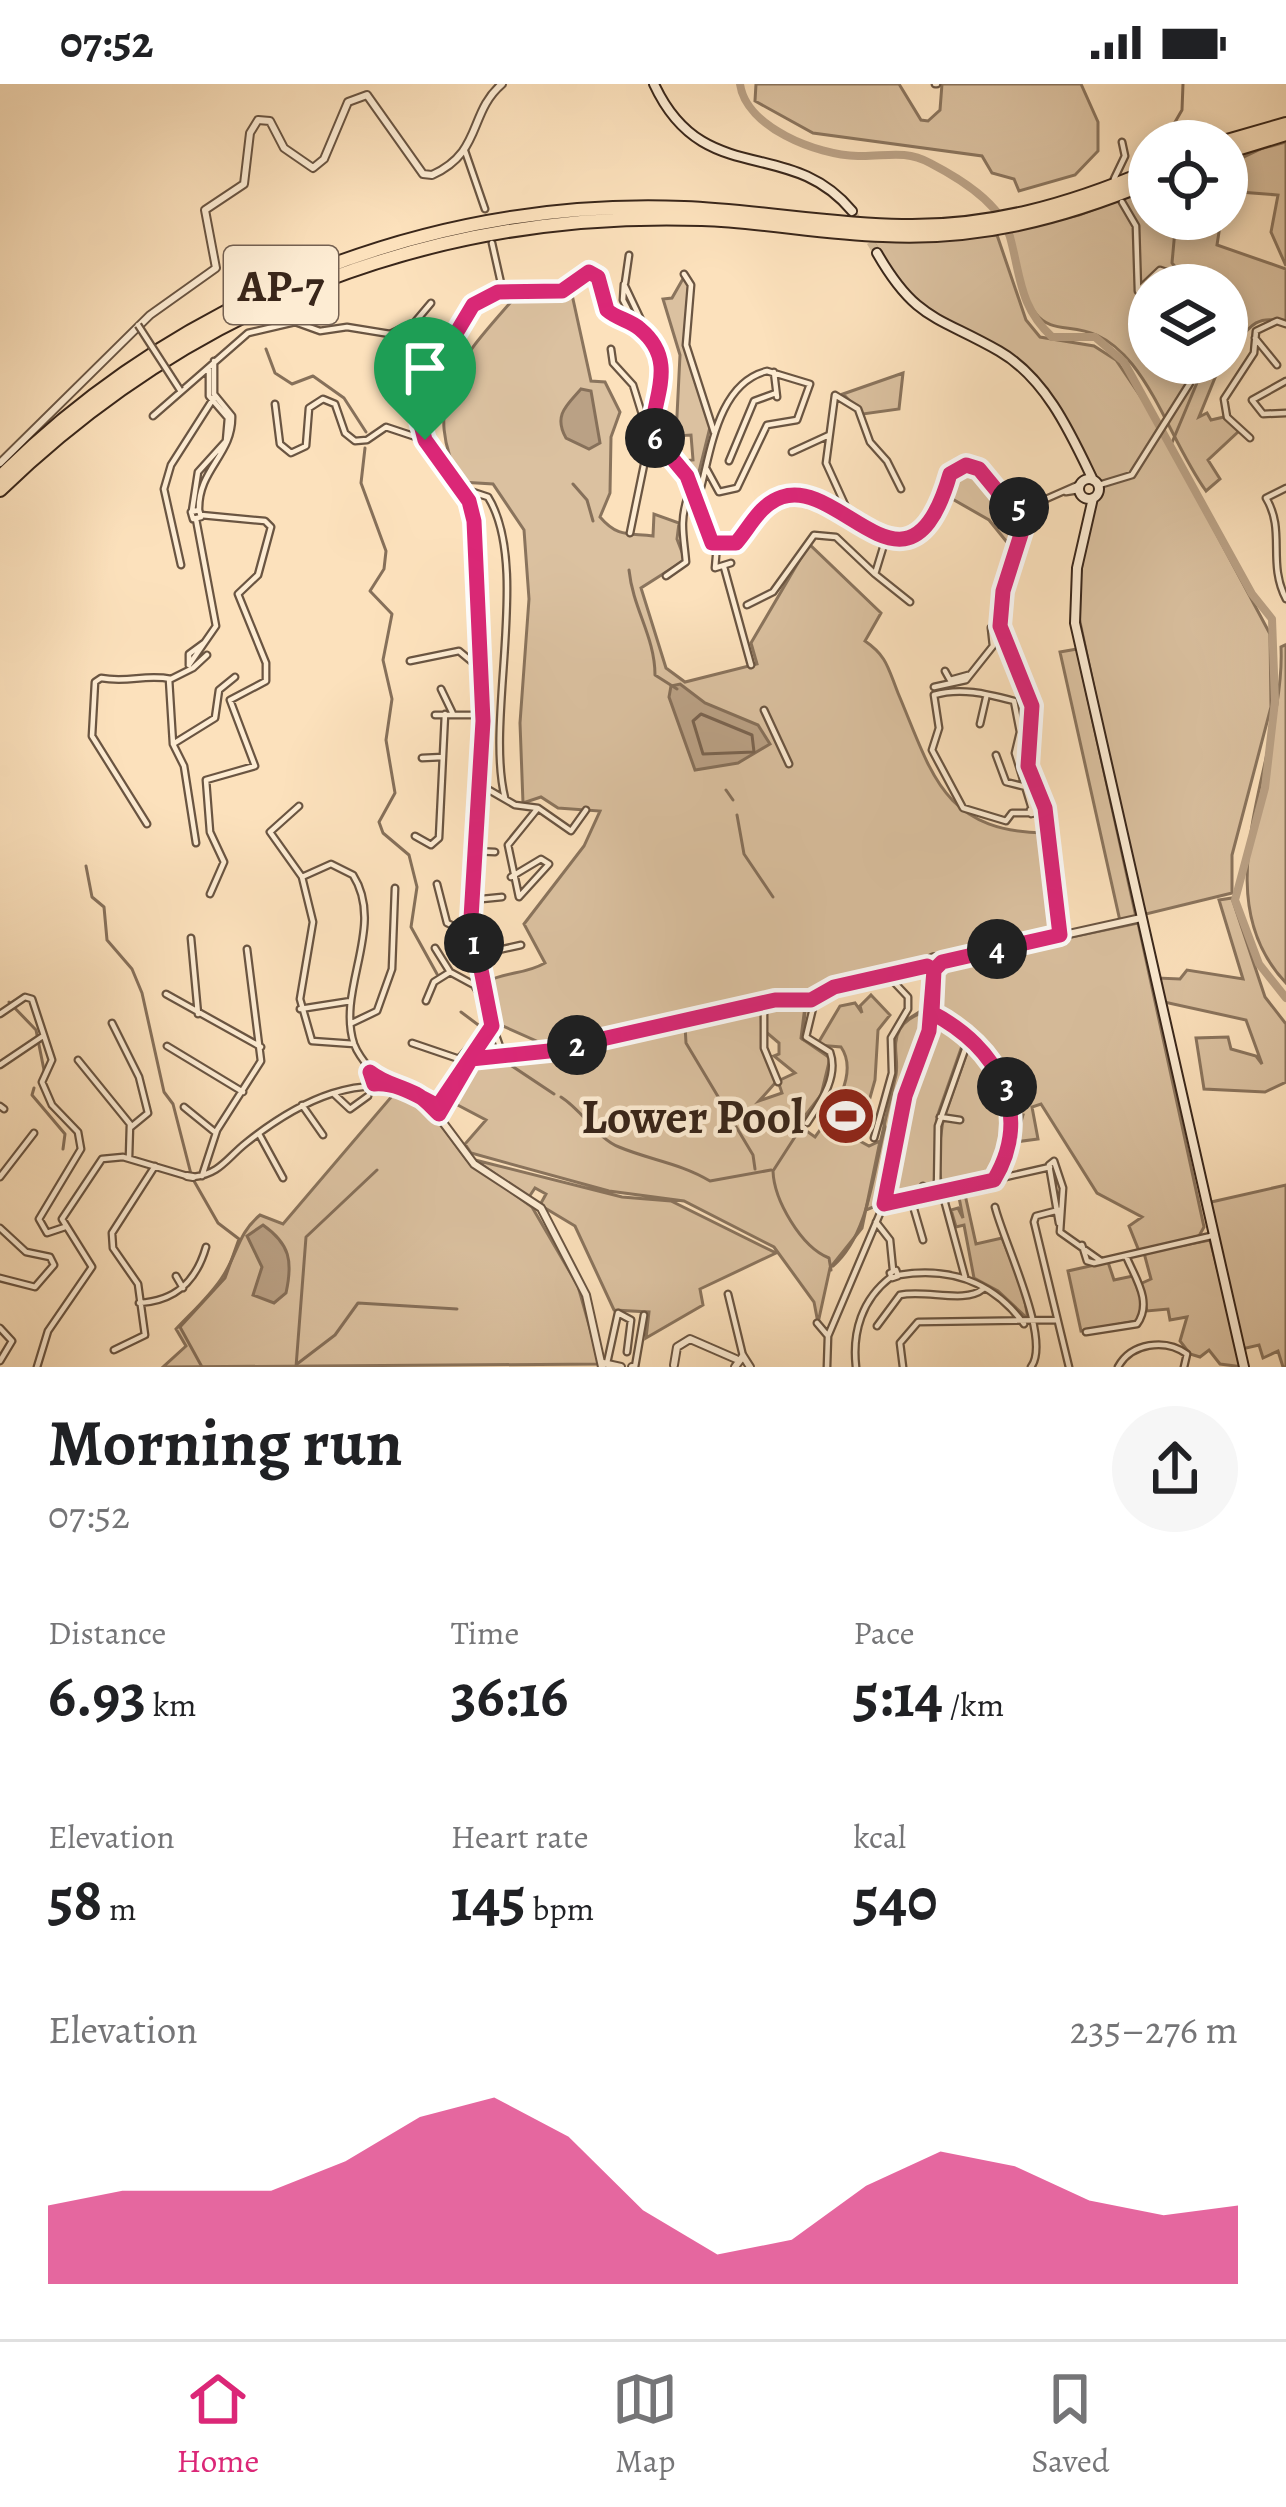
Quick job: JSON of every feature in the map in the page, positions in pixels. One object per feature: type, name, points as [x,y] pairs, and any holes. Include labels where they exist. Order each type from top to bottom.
[{"type":"highway","points":[[1248,135],[1286,124]]},
{"type":"highway","points":[[1248,145],[1286,136]]},
{"type":"highway","name":"AP-7","points":[[1043,215],[1128,180]]},
{"type":"highway","name":"AP-7","points":[[0,490],[77,419],[169,355],[268,301],[400,251],[505,229],[611,218],[939,231],[1043,215],[1128,189]]},
{"type":"highway","name":"AP-7","points":[[0,477],[76,409],[193,329],[319,268],[396,243],[502,219],[613,208],[683,208],[939,231]]},
{"type":"main road","points":[[654,84],[674,122],[711,149],[823,181],[852,211]]},
{"type":"main road","points":[[877,253],[912,304],[941,325],[1001,352],[1032,379],[1074,437],[1088,488],[1074,613],[1244,1367]]},
{"type":"street","points":[[0,463],[138,325],[216,268],[205,210],[244,184],[250,133],[260,119],[269,121],[284,148],[309,169],[324,159],[348,102],[365,94],[423,174],[436,173],[465,151],[477,132],[484,101],[502,84]]},
{"type":"street","points":[[1114,179],[1125,155],[1121,142]]},
{"type":"street","points":[[465,151],[485,209]]},
{"type":"street","points":[[1122,202],[1136,226],[1137,264]]},
{"type":"street","points":[[492,243],[503,292]]},
{"type":"street","points":[[629,255],[623,300],[656,352],[663,378],[630,533]]},
{"type":"street","points":[[423,394],[473,305],[503,292],[559,292],[591,272],[607,310],[639,323]]},
{"type":"street","points":[[684,274],[691,285],[686,345],[714,432]]},
{"type":"street","points":[[153,416],[248,333],[293,322],[320,331],[347,327],[390,334],[415,322],[430,303]]},
{"type":"street","points":[[138,325],[180,390]]},
{"type":"street","points":[[1250,438],[1222,405],[1254,353],[1255,338],[1265,326],[1285,326]]},
{"type":"street","points":[[390,334],[407,361],[425,440],[458,487],[474,521],[483,715],[471,901],[476,955],[503,1055]]},
{"type":"street","points":[[1255,338],[1277,365]]},
{"type":"street","points":[[611,349],[613,363],[633,385],[650,430],[682,468],[707,539],[717,545],[736,543],[765,506],[781,497],[813,497],[886,538],[908,535],[934,516],[945,501],[950,474],[959,466],[979,469],[1007,503],[1030,506],[1066,492],[1126,480],[1189,384]]},
{"type":"street","points":[[181,565],[164,489],[212,398],[212,364]]},
{"type":"street","points":[[666,576],[686,562],[679,538],[685,505],[700,491],[714,432],[738,390],[761,372],[811,386],[799,418],[791,424],[770,422],[744,479],[729,493],[715,489],[706,468]]},
{"type":"street","points":[[729,461],[754,401],[777,395],[774,372]]},
{"type":"street","points":[[415,402],[439,373]]},
{"type":"street","points":[[1286,381],[1252,400],[1262,414],[1286,413]]},
{"type":"street","points":[[843,516],[846,507],[826,463],[836,395],[858,409],[870,442],[887,460],[901,490]]},
{"type":"street","points":[[191,667],[216,621],[197,514],[203,474],[232,442],[232,416],[212,398]]},
{"type":"street","points":[[275,404],[280,444],[291,453],[306,446],[309,408],[323,399],[337,406],[345,433],[355,441],[367,440],[386,427],[425,440]]},
{"type":"street","points":[[792,452],[829,435]]},
{"type":"street","points":[[458,487],[488,497],[499,529],[506,613],[502,734],[506,798]]},
{"type":"street","points":[[1286,488],[1266,496],[1277,517],[1274,542],[1282,553],[1273,571],[1286,599]]},
{"type":"street","points":[[1030,506],[1003,591],[1000,626],[1032,706],[1028,766],[1045,808],[1060,935]]},
{"type":"street","points":[[197,514],[265,520],[271,526],[259,573],[238,591],[266,663],[266,680],[230,700],[255,766],[206,780],[210,832],[224,862],[210,894]]},
{"type":"street","points":[[747,605],[773,592],[819,533],[836,537],[910,602]]},
{"type":"street","points":[[875,574],[886,538]]},
{"type":"street","points":[[717,545],[715,567],[727,565],[751,665]]},
{"type":"street","points":[[934,688],[963,682],[994,646],[991,628],[1000,626]]},
{"type":"street","points":[[410,661],[459,650],[478,668]]},
{"type":"street","points":[[147,824],[92,736],[92,695],[101,678],[129,683],[150,674],[169,680],[207,656]]},
{"type":"street","points":[[945,671],[950,680],[968,675]]},
{"type":"street","points":[[173,744],[215,718],[216,696],[235,677]]},
{"type":"street","points":[[169,680],[173,744],[184,766],[196,843]]},
{"type":"street","points":[[415,836],[431,845],[439,840],[449,714],[441,689]]},
{"type":"street","points":[[1033,811],[1016,753],[1017,706],[1007,698],[986,698],[962,689],[934,695],[938,728],[932,735],[934,756],[947,788],[968,812],[1006,821],[1009,814],[1033,811],[1045,808]]},
{"type":"street","points":[[980,724],[986,698]]},
{"type":"street","points":[[764,710],[789,764]]},
{"type":"street","points":[[435,715],[483,715]]},
{"type":"street","points":[[996,755],[1006,782],[1026,787]]},
{"type":"street","points":[[422,758],[442,757]]},
{"type":"street","points":[[477,783],[538,808],[571,831],[586,810]]},
{"type":"street","points":[[298,806],[270,832],[302,877],[313,922],[300,1009],[312,1041],[354,1044]]},
{"type":"street","points":[[511,877],[542,859],[549,861],[523,898],[511,877],[509,842],[532,822],[538,808]]},
{"type":"street","points":[[473,851],[495,852]]},
{"type":"street","points":[[302,877],[336,865],[359,884],[364,923],[351,1001],[352,1023],[354,1044],[377,1084]]},
{"type":"street","points":[[437,884],[447,923],[458,933],[473,934]]},
{"type":"street","points":[[352,1023],[377,1010],[389,982],[395,888]]},
{"type":"street","points":[[471,901],[502,897]]},
{"type":"street","points":[[412,1043],[455,1059],[549,1051],[764,1002],[807,1001],[834,987],[1141,918]]},
{"type":"street","points":[[191,938],[198,1014]]},
{"type":"street","points":[[476,955],[521,945]]},
{"type":"street","points":[[435,948],[449,972],[479,990],[487,1019],[439,1110]]},
{"type":"street","points":[[202,1176],[216,1133],[260,1065],[248,950]]},
{"type":"street","points":[[827,1367],[828,1336],[884,1204],[905,1096],[932,1013],[931,968]]},
{"type":"street","points":[[807,1123],[823,1100],[834,1063],[830,1052],[806,1037],[814,1004],[831,992],[916,970]]},
{"type":"street","points":[[426,1001],[439,978],[449,972]]},
{"type":"street","points":[[874,1138],[892,1073],[891,1038],[908,1010],[906,995],[891,979]]},
{"type":"street","points":[[166,994],[261,1047]]},
{"type":"street","points":[[0,1014],[31,998],[40,1038],[52,1063],[42,1082],[52,1105],[72,1123],[81,1149],[38,1223],[47,1233],[65,1227]]},
{"type":"street","points":[[300,1009],[351,1001]]},
{"type":"street","points":[[764,1002],[764,1048],[778,1082]]},
{"type":"street","points":[[897,1010],[908,1010]]},
{"type":"street","points":[[932,1013],[1001,1076],[1012,1102],[1013,1125],[994,1180]]},
{"type":"street","points":[[112,1023],[139,1077],[148,1113],[131,1127]]},
{"type":"street","points":[[467,1056],[492,1026]]},
{"type":"street","points":[[0,1065],[40,1038]]},
{"type":"street","points":[[964,1277],[940,1193],[934,1152],[940,1118],[968,1041]]},
{"type":"street","points":[[167,1046],[243,1092]]},
{"type":"street","points":[[78,1060],[131,1127],[130,1158]]},
{"type":"street","points":[[995,1090],[1001,1076]]},
{"type":"street","points":[[37,1367],[47,1334],[92,1267],[65,1227],[63,1215],[102,1159],[130,1158],[202,1176],[221,1168],[302,1105],[377,1084],[427,1101],[439,1110],[474,1164],[541,1208],[586,1294],[590,1331],[604,1364]]},
{"type":"street","points":[[334,1094],[350,1108],[368,1096]]},
{"type":"street","points":[[302,1105],[323,1135]]},
{"type":"street","points":[[184,1107],[216,1133]]},
{"type":"street","points":[[940,1118],[960,1120]]},
{"type":"street","points":[[0,1177],[34,1133]]},
{"type":"street","points":[[259,1134],[283,1178]]},
{"type":"street","points":[[884,1204],[1050,1167],[1052,1161],[1058,1164],[1061,1235],[1082,1244],[1101,1261],[1211,1236]]},
{"type":"street","points":[[114,1350],[145,1336],[136,1279],[113,1248],[112,1233],[155,1166]]},
{"type":"street","points":[[923,1186],[914,1198],[923,1240]]},
{"type":"street","points":[[995,1207],[1033,1324],[1038,1350],[1031,1367]]},
{"type":"street","points":[[1060,1210],[1034,1217],[1069,1367]]},
{"type":"street","points":[[876,1222],[890,1240],[894,1274]]},
{"type":"street","points":[[0,1228],[26,1252],[46,1256],[54,1265],[35,1287],[0,1277]]},
{"type":"street","points":[[139,1304],[166,1300],[182,1288],[206,1247]]},
{"type":"street","points":[[1086,1332],[1137,1324],[1143,1315],[1145,1301],[1126,1256]]},
{"type":"street","points":[[856,1367],[854,1340],[862,1313],[894,1274],[931,1271],[964,1277],[984,1287],[1024,1324]]},
{"type":"street","points":[[176,1276],[182,1288]]},
{"type":"street","points":[[877,1326],[900,1295],[935,1290],[969,1297],[984,1287]]},
{"type":"street","points":[[728,1294],[738,1361]]},
{"type":"street","points":[[604,1364],[618,1313],[631,1320],[627,1352]]},
{"type":"street","points":[[634,1367],[644,1315]]},
{"type":"street","points":[[903,1367],[900,1343],[918,1322],[1033,1324],[1057,1320]]},
{"type":"street","points":[[819,1325],[828,1336]]},
{"type":"street","points":[[0,1328],[12,1341],[0,1361]]},
{"type":"street","points":[[675,1366],[677,1347],[690,1340],[750,1367]]},
{"type":"street","points":[[1118,1367],[1130,1352],[1162,1344],[1187,1354],[1184,1367]]},
{"type":"street","points":[[604,1364],[621,1367]]},
{"type":"shaded area","points":[[756,84],[899,84],[921,120],[928,121],[940,110],[942,84],[1081,84],[1098,122],[1098,151],[1075,175],[1019,191],[1014,179],[992,173],[982,156],[813,133],[755,101]]},
{"type":"shaded area","points":[[1286,142],[1286,266],[1271,232],[1278,195],[1248,193],[1248,152]]},
{"type":"shaded area","points":[[1128,196],[1128,240],[1218,240],[1217,245],[1286,269],[1286,323],[1266,320],[1248,330],[1248,264],[1128,264],[1128,360],[1110,342],[1090,332],[1043,320],[1031,306],[1020,278],[1011,231],[1079,215]]},
{"type":"shaded area","points":[[997,235],[1026,320],[1040,337],[1094,346],[1116,360],[1153,415],[1270,634],[1271,707],[1232,855],[1232,893],[1142,915],[1076,603],[1091,506],[1103,489],[1060,411],[1022,366],[942,322],[899,284],[872,240]]},
{"type":"shaded area","points":[[684,277],[689,281],[684,342],[710,427],[695,488],[681,461],[693,460],[691,435],[676,436],[680,355],[663,299],[672,298]]},
{"type":"shaded area","points":[[571,290],[591,381],[605,382],[620,412],[611,437],[610,493],[600,517],[618,531],[653,536],[654,514],[679,523],[677,539],[685,560],[641,588],[666,668],[685,682],[757,664],[751,643],[809,544],[881,613],[865,641],[886,663],[945,792],[983,822],[1044,833],[1054,935],[946,959],[932,955],[921,965],[827,987],[809,999],[770,999],[550,1047],[496,1023],[486,982],[545,963],[524,924],[584,846],[600,811],[558,808],[541,797],[523,803],[520,723],[529,599],[524,530],[493,484],[461,482],[449,453],[446,402],[465,359],[517,295],[554,299]]},
{"type":"shaded area","points":[[903,373],[899,409],[863,414],[843,394]]},
{"type":"shaded area","points":[[1145,384],[1212,384],[1199,417],[1207,413],[1211,420],[1224,417],[1239,431],[1208,460],[1220,479],[1206,491],[1187,460]]},
{"type":"shaded area","points":[[973,469],[1002,504],[1025,510],[1017,535],[1006,541],[989,520],[949,497],[957,471]]},
{"type":"shaded area","points":[[1285,645],[1286,983],[1261,947],[1249,907],[1248,865],[1279,689],[1281,647]]},
{"type":"shaded area","points":[[1077,649],[1136,917],[1120,921],[1060,652]]},
{"type":"shaded area","points":[[1232,898],[1265,997],[1286,1024],[1286,1082],[1265,1092],[1204,1089],[1196,1038],[1228,1037],[1231,1049],[1256,1056],[1262,1064],[1246,1020],[1164,1002],[1158,978],[1180,979],[1187,970],[1243,979],[1219,900]]},
{"type":"shaded area","points":[[1138,923],[1204,1227],[1199,1236],[1139,1251],[1129,1226],[1142,1217],[1097,1193],[1041,1104],[1032,1107],[1038,1139],[1015,1142],[1023,1115],[1018,1114],[1001,1069],[940,1012],[941,973],[948,963]]},
{"type":"shaded area","points":[[871,995],[890,1015],[878,1030],[875,1080],[858,1140],[869,1146],[880,1141],[862,1228],[830,1268],[818,1323],[814,1302],[774,1247],[684,1201],[609,1191],[471,1153],[465,1144],[486,1120],[450,1101],[474,1063],[524,1058],[761,1005],[762,1048],[776,1082],[759,1101],[782,1093],[778,1081],[795,1073],[774,1056],[779,1054],[779,1043],[766,1032],[765,1005],[805,1006],[801,1038],[830,1058],[821,1095],[798,1125],[815,1137],[836,1104],[847,1068],[841,1047],[817,1045],[840,1006],[855,1003],[862,1013],[860,1006]]},
{"type":"shaded area","points":[[930,1008],[901,1094],[876,1206],[866,1210],[896,1075],[897,1035],[906,1022]]},
{"type":"shaded area","points":[[940,1021],[963,1043],[937,1117],[934,1190],[918,1194],[921,1186],[914,1195],[891,1199],[918,1073]]},
{"type":"shaded area","points":[[969,1047],[999,1077],[994,1090],[1001,1080],[1008,1118],[1006,1141],[994,1178],[942,1190],[938,1156],[943,1120],[960,1119],[944,1117]]},
{"type":"shaded area","points":[[398,1089],[424,1102],[467,1160],[532,1207],[578,1286],[600,1364],[163,1367],[186,1346],[176,1329],[221,1279],[252,1222],[260,1215],[283,1224]]},
{"type":"shaded area","points":[[475,1160],[622,1197],[671,1201],[776,1253],[700,1289],[703,1305],[646,1338],[649,1312],[614,1310],[575,1226],[540,1205],[546,1194],[535,1188],[529,1197]]},
{"type":"shaded area","points":[[1286,1185],[1283,1367],[1278,1351],[1263,1358],[1259,1345],[1242,1349],[1207,1203]]},
{"type":"shaded area","points":[[964,1190],[976,1244],[1002,1238],[1023,1290],[1028,1319],[998,1291],[974,1278],[964,1225],[956,1227],[951,1210],[958,1208],[963,1218],[958,1192]]},
{"type":"shaded area","points":[[1210,1240],[1243,1367],[1220,1364],[1209,1350],[1200,1357],[1190,1354],[1180,1341],[1187,1317],[1170,1320],[1168,1309],[1147,1311],[1140,1284],[1151,1279],[1144,1253]]},
{"type":"shaded area","points":[[1108,1262],[1114,1280],[1133,1276],[1143,1304],[1137,1321],[1081,1331],[1068,1271]]},
{"type":"water","points":[[581,389],[591,391],[600,443],[589,449],[566,438],[561,423],[563,411]]},
{"type":"water","points":[[680,684],[705,703],[758,725],[770,744],[738,763],[695,770],[669,697],[671,686]]},
{"type":"water","points":[[263,1225],[284,1246],[289,1262],[286,1293],[274,1303],[253,1295],[262,1267],[247,1236]]},
{"type":"waterway","points":[[740,84],[755,113],[804,144],[858,156],[911,156],[966,184],[1005,225],[1023,290],[1041,325],[1052,337],[1095,337],[1124,362],[1252,594],[1272,619],[1275,701],[1265,788],[1235,900],[1259,964],[1286,998]]},
{"type":"waterway","points":[[1176,120],[1182,110],[1183,84]]},
{"type":"waterway","points":[[1248,155],[1267,146]]},
{"type":"waterway","points":[[1173,264],[1174,240]]},
{"type":"waterway","points":[[266,349],[275,373],[292,384],[313,376],[344,398],[366,432]]},
{"type":"waterway","points":[[1171,445],[1196,384]]},
{"type":"waterway","points":[[365,448],[361,483],[386,551],[384,569],[370,591],[392,614],[383,660],[392,699],[386,740],[395,793],[379,822],[383,833],[409,855],[417,887],[411,927],[437,974]]},
{"type":"waterway","points":[[573,484],[587,500],[593,521]]},
{"type":"waterway","points":[[629,570],[655,675],[677,689]]},
{"type":"waterway","points":[[726,790],[733,800]]},
{"type":"waterway","points":[[737,815],[744,854],[773,897]]},
{"type":"waterway","points":[[86,866],[92,897],[104,907],[107,940],[132,969],[142,993],[164,1092],[173,1104],[191,1174]]},
{"type":"waterway","points":[[902,1023],[927,1007],[924,970]]},
{"type":"waterway","points":[[807,996],[802,1039],[828,1053]]},
{"type":"waterway","points":[[9,1002],[36,1030],[44,1070]]},
{"type":"waterway","points":[[461,1012],[481,1027]]},
{"type":"waterway","points":[[685,1025],[686,1043],[753,1155],[755,1169]]},
{"type":"waterway","points":[[503,1060],[554,1094]]},
{"type":"waterway","points":[[893,1080],[894,1060]]},
{"type":"waterway","points":[[830,1067],[822,1095],[773,1171],[791,1221],[809,1244],[829,1258],[831,1270]]},
{"type":"waterway","points":[[34,1088],[32,1095],[65,1134],[63,1149]]},
{"type":"waterway","points":[[561,1097],[611,1143],[710,1181],[771,1170]]},
{"type":"waterway","points":[[833,1266],[855,1238],[862,1220],[885,1127],[881,1117]]},
{"type":"waterway","points":[[296,1367],[306,1237],[377,1170]]},
{"type":"waterway","points":[[194,1181],[218,1223],[239,1239],[225,1278],[180,1327],[202,1367]]},
{"type":"waterway","points":[[297,1364],[335,1335],[358,1303],[457,1309]]},
{"type":"tunnel","points":[[852,211],[877,253]]},
{"type":"place","name":"Lower Pool","points":[[846,1116]]},
{"type":"route","points":[[425,440],[415,402],[473,305],[498,292],[562,291],[589,272],[598,277],[607,310],[641,329],[656,352],[663,390],[652,434],[687,476],[712,543],[736,543],[765,506],[799,494],[820,500],[860,530],[886,538],[908,535],[934,516],[945,501],[950,474],[966,465],[979,469],[1007,503],[1030,506],[999,614],[1003,639],[1032,706],[1028,766],[1045,808],[1060,935],[942,962],[934,970],[929,1031],[905,1096],[884,1204],[998,1177],[1013,1125],[1006,1084],[968,1041],[932,1013],[936,988],[934,970],[927,966],[826,989],[804,1002],[775,1000],[549,1051],[471,1059],[439,1114],[427,1101],[398,1087],[381,1083],[370,1072],[374,1084],[398,1087],[415,1094],[438,1106],[492,1026],[471,918],[483,721],[474,521],[469,501],[425,440]]}]
